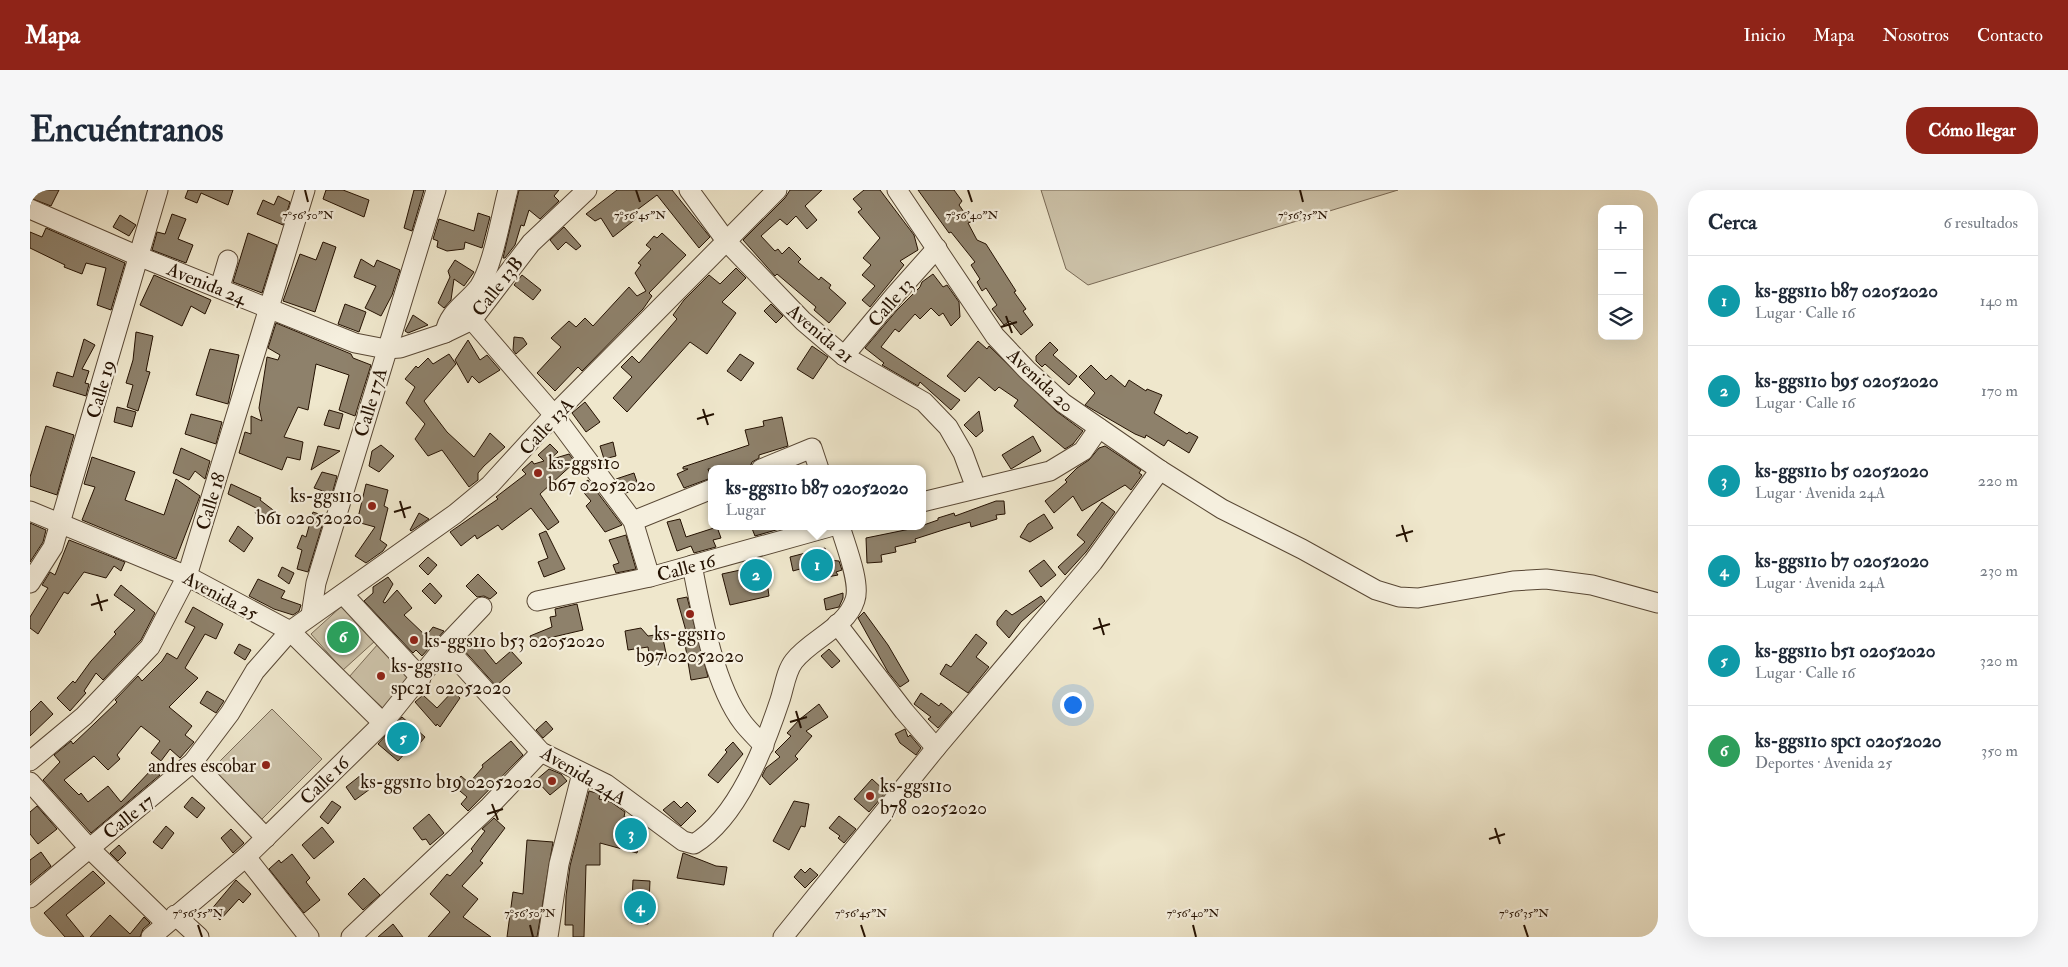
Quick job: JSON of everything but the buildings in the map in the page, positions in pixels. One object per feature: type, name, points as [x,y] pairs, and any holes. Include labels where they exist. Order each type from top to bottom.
[{"type":"street","name":"Calle 19","points":[[30,583],[53,547],[158,190]]},
{"type":"street","name":"Calle 18","points":[[30,761],[84,716],[150,647],[188,576],[305,190]]},
{"type":"street","name":"Calle 17A","points":[[311,615],[316,582],[436,190]]},
{"type":"street","points":[[445,333],[450,317],[471,297],[486,271],[508,190]]},
{"type":"street","name":"Calle 13B","points":[[386,349],[413,344],[445,333],[472,320],[531,243],[588,190]]},
{"type":"street","name":"Avenida 21","points":[[689,190],[727,242],[803,321],[844,356],[924,402],[948,427],[963,453],[976,488]]},
{"type":"street","name":"Calle 13A","points":[[290,631],[455,514],[490,485],[554,416],[777,190]]},
{"type":"street","name":"Avenida 20","points":[[896,190],[995,336],[1027,370],[1063,403],[1160,470],[1222,509],[1302,549],[1376,590],[1399,597],[1418,598],[1513,581],[1546,579],[1592,585],[1658,603]]},
{"type":"street","name":"Avenida 24","points":[[30,209],[138,256],[220,287],[355,343],[386,349]]},
{"type":"street","name":"Calle 13","points":[[844,356],[894,295],[937,248]]},
{"type":"street","points":[[220,287],[228,260]]},
{"type":"street","points":[[472,320],[554,416],[633,521],[650,577]]},
{"type":"street","points":[[926,501],[1050,471],[1083,451],[1099,428]]},
{"type":"street","points":[[771,465],[812,448],[818,465]]},
{"type":"street","points":[[783,937],[936,748],[1093,562],[1160,470]]},
{"type":"street","points":[[633,521],[708,491]]},
{"type":"street","name":"Avenida 25","points":[[30,511],[61,522],[188,576],[290,631],[383,723]]},
{"type":"street","name":"Calle 16","points":[[537,601],[650,577],[819,530]]},
{"type":"street","points":[[692,565],[705,630],[729,701],[743,723],[764,746],[793,662],[837,624],[848,613],[856,599],[856,584],[841,530]]},
{"type":"street","points":[[343,594],[421,678]]},
{"type":"street","name":"Calle 16","points":[[151,937],[246,857],[383,723],[445,646],[482,608]]},
{"type":"street","points":[[837,624],[904,711],[936,748]]},
{"type":"street","name":"Calle 17","points":[[30,898],[193,762],[230,713],[255,671],[290,631]]},
{"type":"street","name":"Avenida 24A","points":[[445,646],[541,752],[606,784],[682,841],[694,844],[704,838],[734,802],[751,775],[764,746]]},
{"type":"street","points":[[351,937],[361,930],[488,808],[541,752]]},
{"type":"street","points":[[193,762],[266,838]]},
{"type":"street","points":[[548,937],[559,864],[582,773]]},
{"type":"street","points":[[30,782],[89,848],[171,919],[200,937]]},
{"type":"street","points":[[246,857],[309,937]]},
{"type":"shaded area","points":[[1041,190],[1398,190],[1088,285],[1066,269]]},
{"type":"shaded area","points":[[343,605],[375,641],[343,670],[311,634]]},
{"type":"shaded area","name":"ks-ggs110 spc21 02052020","points":[[378,644],[413,676],[384,709],[349,677]]},
{"type":"shaded area","name":"andres escobar","points":[[272,709],[322,759],[259,822],[209,772]]},
{"type":"place","name":"ks-ggs110 b67 02052020","points":[[538,473]]},
{"type":"place","name":"ks-ggs110 b61 02052020","points":[[372,506]]},
{"type":"place","name":"ks-ggs110 b87 02052020","points":[[817,565]]},
{"type":"place","name":"ks-ggs110 b95 02052020","points":[[756,575]]},
{"type":"place","name":"ks-ggs110 b97 02052020","points":[[690,614]]},
{"type":"place","name":"ks-ggs110 spc1 02052020","points":[[343,637]]},
{"type":"place","name":"ks-ggs110 b53 02052020","points":[[414,640]]},
{"type":"place","name":"ks-ggs110 spc21 02052020","points":[[381,676]]},
{"type":"place","name":"ks-ggs110 b51 02052020","points":[[403,738]]},
{"type":"place","name":"andres escobar","points":[[266,765]]},
{"type":"place","name":"ks-ggs110 b19 02052020","points":[[552,781]]},
{"type":"place","name":"ks-ggs110 b78 02052020","points":[[870,796]]},
{"type":"place","name":"ks-ggs110 b5 02052020","points":[[631,834]]},
{"type":"place","name":"ks-ggs110 b7 02052020","points":[[640,907]]}]
